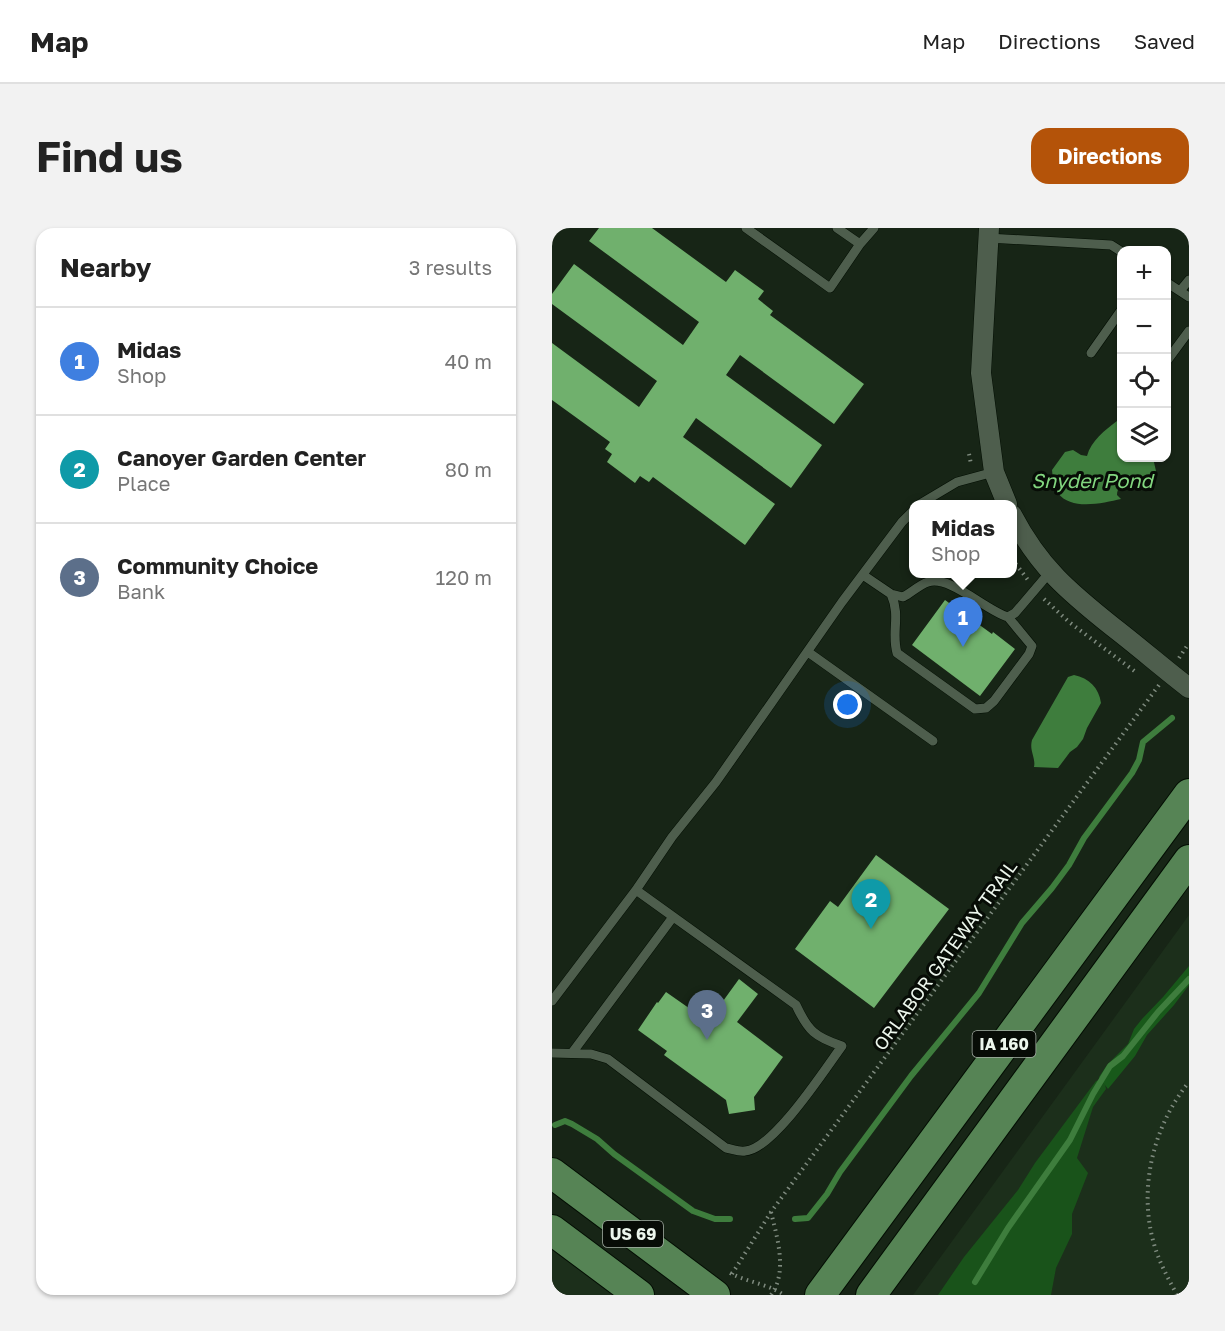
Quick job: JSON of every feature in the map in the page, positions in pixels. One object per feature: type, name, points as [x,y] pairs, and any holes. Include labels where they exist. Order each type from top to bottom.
[{"type":"main road","name":"IA 160","points":[[820,1295],[1189,794]]},
{"type":"main road","name":"IA 160","points":[[871,1295],[1189,860]]},
{"type":"main road","name":"US 69","points":[[552,1173],[723,1284]]},
{"type":"main road","name":"US 69","points":[[552,1230],[639,1295]]},
{"type":"street","points":[[989,233],[981,373],[994,472],[1005,500]]},
{"type":"street","points":[[1017,524],[1050,572],[1077,599],[1189,688]]},
{"type":"lane","points":[[746,228],[830,288],[860,244],[874,228]]},
{"type":"lane","points":[[837,228],[860,244]]},
{"type":"lane","points":[[989,233],[1111,244],[1117,248]]},
{"type":"lane","points":[[1180,291],[1189,280]]},
{"type":"lane","points":[[1171,285],[1189,297]]},
{"type":"lane","points":[[1091,353],[1117,316]]},
{"type":"lane","points":[[1171,356],[1189,331]]},
{"type":"lane","points":[[927,500],[957,482],[994,472]]},
{"type":"lane","points":[[552,1001],[636,890],[672,837],[716,782],[863,575],[909,515]]},
{"type":"lane","points":[[1008,617],[1015,613],[1050,572]]},
{"type":"lane","points":[[863,575],[891,594],[903,597],[926,583],[937,580],[947,583],[996,613],[1008,617],[1032,646],[1029,654],[994,701],[986,708],[975,709],[897,654],[894,643],[897,607],[891,594]]},
{"type":"lane","points":[[808,652],[933,741]]},
{"type":"lane","points":[[552,1053],[591,1054],[608,1059],[726,1148],[746,1152],[764,1144],[780,1129],[842,1046],[823,1040],[805,1024],[796,1005],[636,890]]},
{"type":"lane","points":[[572,1053],[673,917]]},
{"type":"path","name":"ORLABOR GATEWAY TRAIL","points":[[723,1284],[771,1212],[1189,643]]},
{"type":"path","points":[[1177,1295],[1154,1245],[1149,1222],[1148,1197],[1152,1158],[1164,1120],[1175,1100],[1189,1082]]},
{"type":"path","points":[[771,1212],[777,1237],[780,1271],[776,1289],[771,1295]]},
{"type":"shaded area","points":[[1189,915],[1189,1295],[913,1295]]},
{"type":"shaded area","points":[[1189,966],[1189,985],[1147,1035],[1135,1056],[1108,1089],[1099,1077],[1107,1065],[1128,1044],[1134,1029],[1142,1019]]},
{"type":"shaded area","points":[[1104,1078],[1106,1089],[1093,1107],[1077,1158],[1088,1173],[1072,1214],[1072,1234],[1056,1268],[1051,1295],[938,1295],[964,1257],[1018,1190],[1035,1163],[1096,1081]]},
{"type":"shaded area","points":[[552,1241],[626,1295],[552,1295]]},
{"type":"water","name":"Snyder Pond","points":[[1117,421],[1117,462],[1154,462],[1156,471],[1151,480],[1147,481],[1138,475],[1120,487],[1117,495],[1121,499],[1114,501],[1079,504],[1064,499],[1055,488],[1052,470],[1065,452],[1073,450],[1087,456],[1103,432]]},
{"type":"water","points":[[1074,675],[1092,684],[1101,703],[1083,739],[1058,768],[1034,767],[1032,740],[1068,677]]},
{"type":"building","points":[[599,228],[652,228],[726,282],[735,270],[764,291],[758,299],[773,311],[770,315],[864,384],[834,424],[740,355],[726,375],[822,445],[791,488],[696,418],[683,437],[775,504],[745,545],[653,477],[649,482],[640,476],[635,483],[607,462],[612,454],[605,449],[610,442],[552,400],[552,343],[639,407],[657,381],[552,304],[552,294],[574,264],[683,345],[699,322],[589,241]]},
{"type":"building","points":[[945,600],[1015,649],[980,696],[912,645]]},
{"type":"building","points":[[876,855],[949,909],[874,1008],[795,949],[830,901],[838,907]]},
{"type":"building","points":[[739,979],[758,994],[737,1022],[783,1057],[754,1097],[755,1110],[729,1114],[726,1100],[664,1055],[667,1051],[638,1030],[666,992],[696,1013],[706,999],[718,1008]]},
{"type":"waterway","points":[[795,1219],[808,1218],[911,1076],[979,993],[1022,923],[1069,865],[1084,838],[1132,773],[1139,760],[1143,742],[1172,718]]},
{"type":"waterway","points":[[975,1282],[1008,1228],[1070,1140],[1110,1066],[1123,1056],[1158,1012],[1189,979]]},
{"type":"waterway","points":[[555,1125],[565,1121],[597,1139],[693,1211],[715,1219],[730,1219]]},
{"type":"place","name":"Midas","points":[[963,647]]},
{"type":"place","name":"Canoyer Garden Center","points":[[871,929]]},
{"type":"place","name":"Community Choice","points":[[707,1040]]}]
